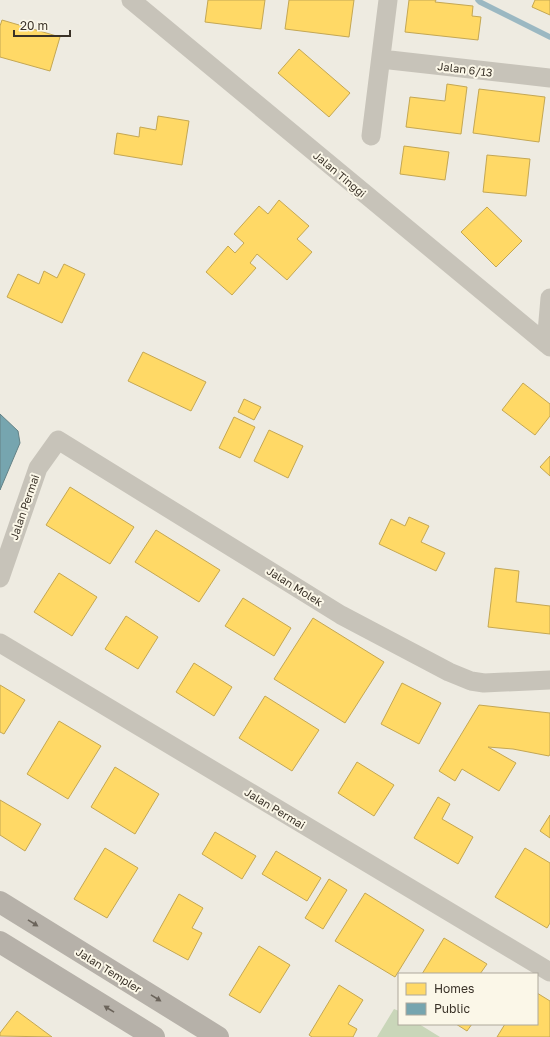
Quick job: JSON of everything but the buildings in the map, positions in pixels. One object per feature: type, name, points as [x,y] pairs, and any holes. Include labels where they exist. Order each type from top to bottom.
[{"type":"main road","name":"Jalan Templer","points":[[0,902],[205,1034]]},
{"type":"main road","points":[[0,942],[154,1037]]},
{"type":"street","name":"Jalan Tinggi","points":[[131,0],[548,346]]},
{"type":"street","points":[[371,136],[388,0]]},
{"type":"street","name":"Jalan 6/13","points":[[381,58],[550,78]]},
{"type":"street","points":[[548,346],[550,298]]},
{"type":"street","name":"Jalan Permai","points":[[0,578],[38,468],[58,440]]},
{"type":"street","name":"Jalan Molek","points":[[58,440],[341,614],[449,672],[471,681],[484,683],[550,680]]},
{"type":"street","name":"Jalan Permai","points":[[0,643],[550,972]]},
{"type":"green space","points":[[394,1009],[398,1011],[398,1025],[421,1025],[440,1037],[377,1037]]},
{"type":"waterway","points":[[478,0],[550,37]]}]
